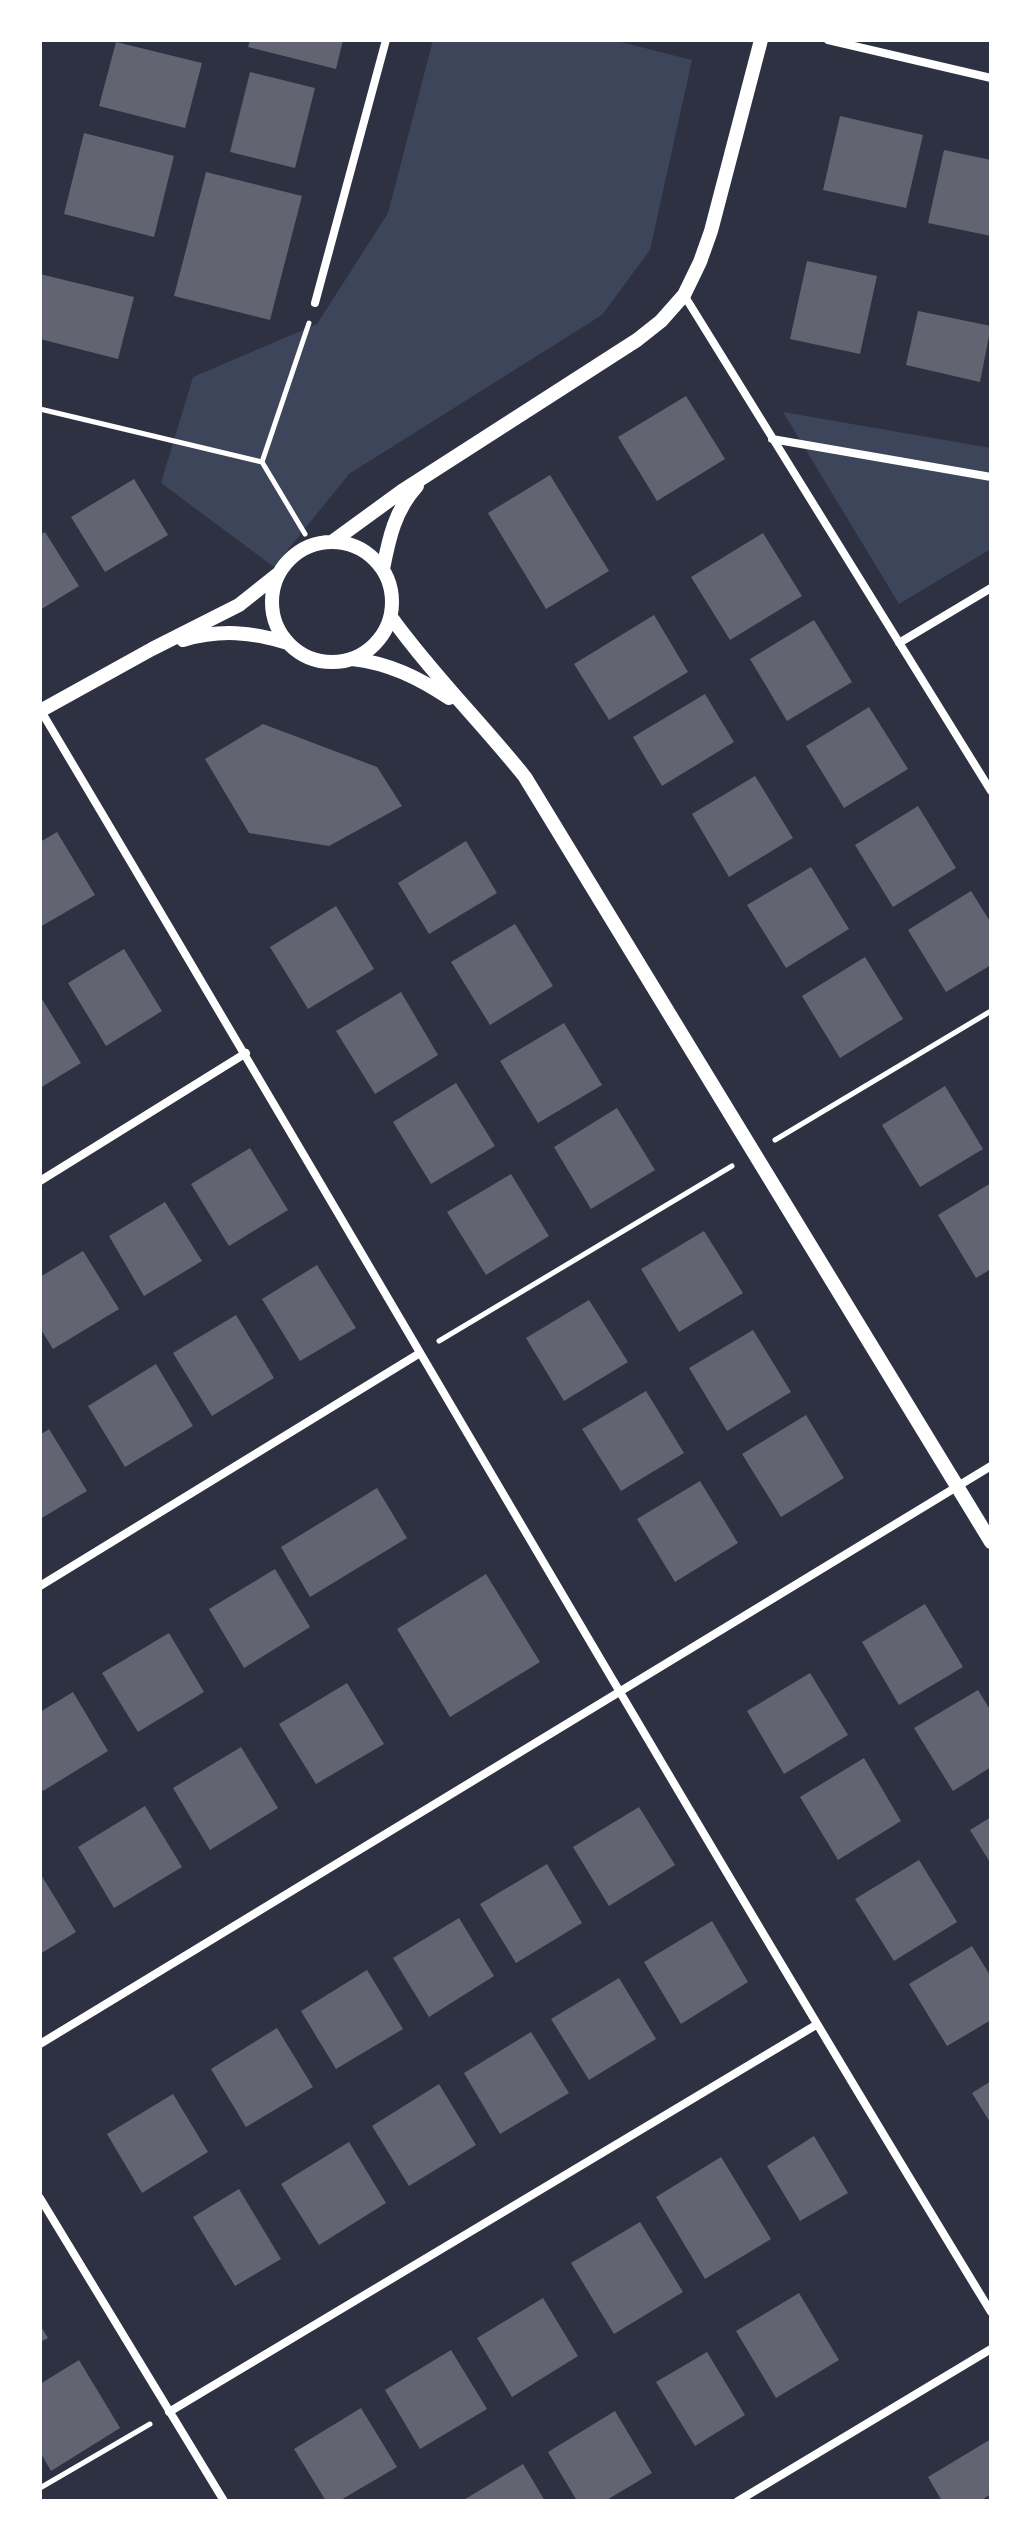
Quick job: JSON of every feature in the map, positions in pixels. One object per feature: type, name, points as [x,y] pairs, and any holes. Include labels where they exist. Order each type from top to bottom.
[{"type":"street","points":[[315,303],[386,40]]},
{"type":"street","points":[[332,542],[429,473],[637,340],[661,321],[684,295],[711,231],[761,40]]},
{"type":"street","points":[[828,40],[991,78]]},
{"type":"street","points":[[684,295],[991,791]]},
{"type":"street","points":[[772,439],[991,477]]},
{"type":"street","points":[[383,569],[397,516],[408,496],[429,473]]},
{"type":"street","points":[[282,570],[274,588],[272,608],[277,627],[288,643],[302,654],[335,662],[352,659],[377,643],[391,617],[390,584],[383,569],[369,554],[351,545],[332,542],[312,545],[239,605],[41,711],[246,1053],[816,2025],[991,2312]]},
{"type":"street","points":[[899,643],[991,588]]},
{"type":"street","points":[[391,617],[429,668],[490,733],[525,777],[991,1542]]},
{"type":"street","points":[[152,649],[195,636],[229,632],[259,634],[288,643]]},
{"type":"street","points":[[352,659],[395,668],[418,678],[466,709]]},
{"type":"street","points":[[40,1181],[246,1053]]},
{"type":"street","points":[[40,1586],[420,1353]]},
{"type":"street","points":[[40,2044],[991,1466]]},
{"type":"street","points":[[169,2412],[816,2025]]},
{"type":"street","points":[[40,2198],[224,2501]]},
{"type":"street","points":[[738,2501],[991,2349]]},
{"type":"path","points":[[262,462],[315,303]]},
{"type":"path","points":[[40,409],[262,462],[312,545]]},
{"type":"path","points":[[420,1353],[991,1011]]},
{"type":"path","points":[[40,2488],[169,2412]]},
{"type":"shaded area","points":[[433,40],[613,40],[692,60],[650,250],[602,315],[349,474],[274,567],[161,483],[193,377],[317,324],[388,213]]},
{"type":"shaded area","points":[[783,412],[991,448],[991,549],[899,604]]},
{"type":"building","points":[[250,40],[343,40],[336,69],[248,47]]},
{"type":"building","points":[[116,42],[202,63],[185,128],[99,106]]},
{"type":"building","points":[[250,72],[315,88],[295,168],[230,152]]},
{"type":"building","points":[[840,116],[923,135],[906,208],[823,190]]},
{"type":"building","points":[[84,133],[174,156],[154,237],[64,214]]},
{"type":"building","points":[[944,150],[991,160],[991,236],[928,223]]},
{"type":"building","points":[[206,172],[302,196],[270,320],[174,296]]},
{"type":"building","points":[[807,261],[877,276],[860,354],[790,339]]},
{"type":"building","points":[[40,274],[134,297],[118,359],[40,339]]},
{"type":"building","points":[[918,311],[991,326],[980,382],[906,365]]},
{"type":"building","points":[[686,396],[725,459],[657,501],[618,437]]},
{"type":"building","points":[[550,475],[609,571],[546,609],[488,513]]},
{"type":"building","points":[[134,479],[168,535],[105,572],[71,517]]},
{"type":"building","points":[[45,532],[79,586],[40,610],[40,535]]},
{"type":"building","points":[[763,533],[802,596],[730,640],[691,577]]},
{"type":"building","points":[[654,615],[688,672],[609,720],[574,664]]},
{"type":"building","points":[[814,620],[852,682],[787,721],[750,659]]},
{"type":"building","points":[[705,694],[734,742],[662,786],[633,737]]},
{"type":"building","points":[[869,707],[908,769],[844,808],[806,746]]},
{"type":"building","points":[[263,724],[377,767],[402,806],[329,846],[249,833],[205,759]]},
{"type":"building","points":[[755,776],[793,838],[729,877],[692,814]]},
{"type":"building","points":[[918,806],[956,868],[893,907],[855,845]]},
{"type":"building","points":[[57,832],[95,895],[40,927],[40,842]]},
{"type":"building","points":[[466,841],[497,893],[429,934],[398,883]]},
{"type":"building","points":[[811,867],[849,929],[786,968],[747,905]]},
{"type":"building","points":[[971,891],[991,923],[991,965],[946,992],[908,930]]},
{"type":"building","points":[[336,906],[374,969],[308,1009],[270,947]]},
{"type":"building","points":[[515,924],[553,986],[490,1025],[451,962]]},
{"type":"building","points":[[124,949],[162,1011],[106,1046],[68,983]]},
{"type":"building","points":[[865,957],[903,1019],[840,1058],[802,996]]},
{"type":"building","points":[[401,992],[438,1055],[375,1094],[336,1031]]},
{"type":"building","points":[[42,999],[81,1063],[40,1088],[40,1001]]},
{"type":"building","points":[[564,1023],[602,1085],[538,1123],[500,1061]]},
{"type":"building","points":[[456,1083],[495,1146],[431,1184],[393,1122]]},
{"type":"building","points":[[945,1086],[983,1149],[920,1187],[882,1125]]},
{"type":"building","points":[[617,1108],[655,1170],[591,1209],[554,1147]]},
{"type":"building","points":[[250,1148],[288,1210],[229,1246],[191,1184]]},
{"type":"building","points":[[511,1174],[549,1236],[486,1275],[447,1212]]},
{"type":"building","points":[[991,1183],[991,1269],[976,1278],[938,1215]]},
{"type":"building","points":[[165,1202],[202,1261],[144,1296],[109,1236]]},
{"type":"building","points":[[704,1231],[743,1293],[679,1332],[641,1269]]},
{"type":"building","points":[[83,1251],[119,1309],[53,1349],[40,1328],[40,1277]]},
{"type":"building","points":[[317,1265],[356,1328],[300,1361],[262,1299]]},
{"type":"building","points":[[589,1300],[628,1362],[564,1401],[526,1338]]},
{"type":"building","points":[[236,1315],[274,1378],[212,1416],[173,1353]]},
{"type":"building","points":[[753,1330],[791,1392],[727,1431],[689,1368]]},
{"type":"building","points":[[156,1364],[193,1426],[125,1467],[88,1406]]},
{"type":"building","points":[[646,1391],[684,1453],[621,1491],[582,1429]]},
{"type":"building","points":[[806,1415],[844,1478],[781,1517],[742,1454]]},
{"type":"building","points":[[49,1429],[87,1491],[40,1519],[40,1435]]},
{"type":"building","points":[[700,1481],[738,1543],[675,1582],[637,1519]]},
{"type":"building","points":[[377,1488],[407,1538],[310,1597],[281,1547]]},
{"type":"building","points":[[275,1569],[310,1627],[244,1668],[209,1609]]},
{"type":"building","points":[[486,1574],[540,1662],[450,1717],[397,1629]]},
{"type":"building","points":[[925,1604],[963,1667],[899,1705],[862,1642]]},
{"type":"building","points":[[169,1633],[204,1692],[138,1732],[102,1673]]},
{"type":"building","points":[[810,1673],[848,1735],[784,1774],[747,1711]]},
{"type":"building","points":[[347,1683],[384,1744],[316,1784],[279,1724]]},
{"type":"building","points":[[978,1690],[991,1711],[991,1767],[953,1791],[914,1728]]},
{"type":"building","points":[[73,1692],[108,1751],[43,1791],[40,1787],[40,1712]]},
{"type":"building","points":[[241,1747],[278,1808],[210,1850],[173,1788]]},
{"type":"building","points":[[864,1758],[901,1821],[838,1860],[800,1797]]},
{"type":"building","points":[[145,1806],[182,1867],[114,1908],[78,1847]]},
{"type":"building","points":[[639,1807],[675,1865],[609,1906],[573,1847]]},
{"type":"building","points":[[991,1817],[991,1864],[970,1830]]},
{"type":"building","points":[[919,1860],[957,1922],[894,1961],[855,1899]]},
{"type":"building","points":[[547,1864],[582,1923],[516,1963],[480,1904]]},
{"type":"building","points":[[40,1873],[76,1932],[40,1954]]},
{"type":"building","points":[[459,1918],[494,1976],[429,2017],[393,1958]]},
{"type":"building","points":[[712,1921],[748,1982],[681,2024],[644,1962]]},
{"type":"building","points":[[972,1946],[991,1977],[991,2020],[947,2046],[909,1984]]},
{"type":"building","points":[[367,1970],[403,2029],[336,2069],[301,2011]]},
{"type":"building","points":[[619,1978],[656,2039],[589,2080],[551,2019]]},
{"type":"building","points":[[277,2028],[313,2087],[246,2127],[211,2069]]},
{"type":"building","points":[[531,2032],[569,2093],[500,2134],[464,2073]]},
{"type":"building","points":[[991,2081],[991,2124],[972,2093]]},
{"type":"building","points":[[439,2084],[476,2145],[409,2186],[372,2126]]},
{"type":"building","points":[[173,2094],[208,2152],[142,2193],[107,2134]]},
{"type":"building","points":[[814,2136],[848,2193],[800,2221],[767,2166]]},
{"type":"building","points":[[349,2142],[386,2203],[319,2245],[281,2184]]},
{"type":"building","points":[[721,2157],[771,2239],[705,2279],[656,2197]]},
{"type":"building","points":[[239,2189],[281,2259],[235,2286],[193,2217]]},
{"type":"building","points":[[640,2222],[683,2292],[614,2334],[571,2263]]},
{"type":"building","points":[[799,2293],[839,2360],[776,2398],[736,2331]]},
{"type":"building","points":[[543,2298],[578,2356],[512,2397],[477,2338]]},
{"type":"building","points":[[40,2325],[48,2338],[40,2342]]},
{"type":"building","points":[[451,2350],[487,2409],[420,2449],[385,2390]]},
{"type":"building","points":[[707,2352],[745,2415],[695,2446],[656,2382]]},
{"type":"building","points":[[79,2360],[120,2428],[51,2471],[40,2452],[40,2384]]},
{"type":"building","points":[[361,2408],[397,2467],[339,2501],[326,2501],[294,2449]]},
{"type":"building","points":[[615,2411],[652,2473],[605,2501],[577,2501],[548,2452]]},
{"type":"building","points":[[991,2439],[991,2494],[980,2501],[942,2501],[928,2477]]},
{"type":"building","points":[[523,2464],[545,2501],[462,2501]]}]
